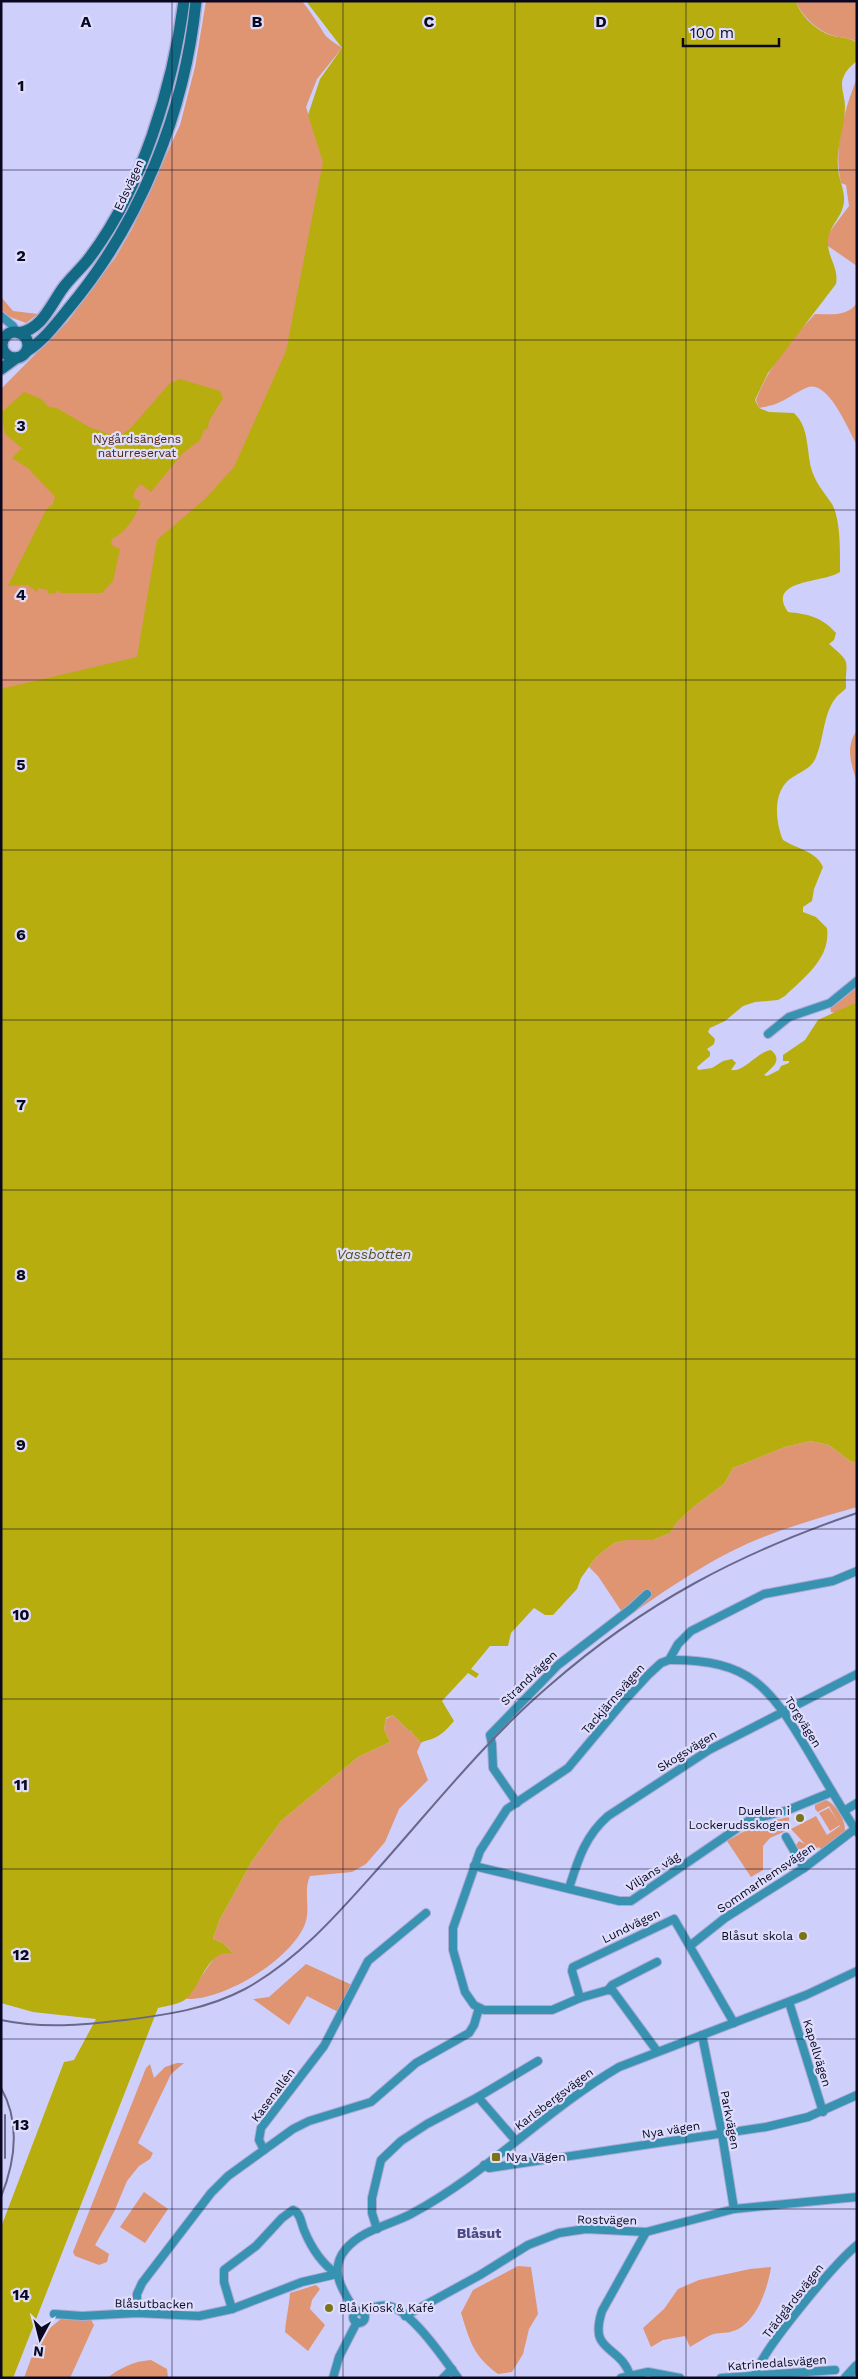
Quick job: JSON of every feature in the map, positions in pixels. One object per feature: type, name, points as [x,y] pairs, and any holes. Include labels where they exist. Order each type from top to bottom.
[{"type":"main road","name":"Edsvägen","points":[[16,358],[9,357],[4,352],[2,340],[9,334],[29,331],[39,324],[64,287],[90,256],[123,201],[143,159],[162,108],[184,1]]},
{"type":"main road","name":"Edsvägen","points":[[1,369],[48,332],[82,292],[112,249],[135,206],[155,163],[175,110],[187,64],[196,1]]},
{"type":"main road","points":[[18,332],[27,339],[26,351]]},
{"type":"street","points":[[1,316],[18,332]]},
{"type":"street","points":[[768,1034],[789,1017],[830,1002],[857,981]]},
{"type":"street","name":"Tackjärnsvägen","points":[[480,2008],[474,2005],[465,1992],[452,1944],[457,1916],[474,1866],[496,1824],[507,1809],[568,1768],[636,1687],[661,1663],[669,1660],[678,1644],[692,1631],[744,1603],[773,1592],[833,1581],[857,1571]]},
{"type":"street","name":"Strandvägen","points":[[517,1803],[493,1768],[490,1735],[558,1665],[632,1608],[647,1594]]},
{"type":"street","name":"Torgvägen","points":[[669,1660],[713,1664],[738,1671],[766,1689],[784,1710],[856,1831]]},
{"type":"street","name":"Skogsvägen","points":[[569,1888],[585,1843],[594,1829],[608,1816],[709,1750],[857,1674]]},
{"type":"street","name":"Viljans väg","points":[[474,1866],[620,1901],[635,1900],[748,1821],[788,1810],[832,1792]]},
{"type":"street","points":[[844,1811],[857,1803]]},
{"type":"street","name":"Sommarhemsvägen","points":[[691,1945],[733,1913],[804,1868],[856,1831]]},
{"type":"street","points":[[786,1837],[804,1868]]},
{"type":"street","name":"Kasenallén","points":[[264,2150],[259,2140],[261,2128],[324,2046],[364,1966],[379,1951],[426,1913]]},
{"type":"street","name":"Lundvägen","points":[[580,1998],[572,1971],[573,1967],[672,1918],[691,1945],[734,2023]]},
{"type":"street","points":[[608,1990],[612,1985],[657,1962]]},
{"type":"street","name":"Karlsbergsvägen","points":[[337,2274],[344,2250],[364,2235],[426,2206],[484,2166],[597,2080],[619,2067],[789,2002],[857,1971]]},
{"type":"street","points":[[137,2313],[137,2294],[142,2284],[219,2184],[293,2129],[308,2121],[371,2102],[416,2063],[469,2033],[480,2008],[546,2011],[580,1998],[608,1990],[613,1991],[657,2051]]},
{"type":"street","name":"Kapellvägen","points":[[789,2002],[823,2112]]},
{"type":"street","name":"Parkvägen","points":[[702,2035],[722,2134],[734,2209]]},
{"type":"street","points":[[377,2229],[372,2204],[381,2160],[394,2147],[421,2128],[538,2061]]},
{"type":"street","name":"Nya vägen","points":[[484,2166],[489,2168],[603,2152],[789,2123],[823,2112],[857,2095]]},
{"type":"street","points":[[478,2097],[516,2141]]},
{"type":"street","name":"Rostvägen","points":[[405,2316],[528,2246],[548,2237],[586,2229],[646,2232],[734,2209],[857,2197]]},
{"type":"street","points":[[232,2309],[224,2282],[224,2270],[256,2246],[282,2218],[293,2210],[298,2213],[308,2238],[317,2253],[328,2267],[337,2274],[345,2294],[360,2312]]},
{"type":"street","points":[[630,2376],[619,2357],[603,2344],[598,2336],[597,2325],[602,2311],[646,2232]]},
{"type":"street","name":"Trädgårdsvägen","points":[[755,2375],[760,2362],[799,2311],[836,2265],[857,2245]]},
{"type":"street","name":"Blåsutbacken","points":[[54,2314],[82,2316],[137,2313],[199,2316],[232,2309],[302,2282],[337,2274]]},
{"type":"street","points":[[333,2378],[345,2342],[356,2322],[353,2318],[360,2312],[383,2305],[395,2308],[438,2348],[458,2378]]},
{"type":"street","points":[[846,2378],[857,2366]]},
{"type":"street","points":[[443,2378],[452,2369]]},
{"type":"street","name":"Katrinedalsvägen","points":[[721,2378],[835,2370]]},
{"type":"street","points":[[621,2378],[656,2372],[680,2378]]},
{"type":"green space","name":"Nygårdsängens naturreservat","points":[[206,1],[302,1],[325,35],[342,48],[317,79],[306,107],[324,162],[345,169],[212,680],[1,736],[1,389],[68,321],[115,258],[132,229],[180,125],[195,67]]},
{"type":"green space","points":[[796,1],[857,1],[857,42],[822,31],[806,18]]},
{"type":"green space","points":[[857,78],[857,266],[828,246],[828,234],[849,206],[846,185],[841,183],[838,156],[844,116]]},
{"type":"green space","points":[[1,297],[13,311],[38,314],[26,323],[10,317],[1,310]]},
{"type":"green space","points":[[857,303],[857,445],[837,408],[822,390],[814,387],[806,388],[784,400],[759,408],[756,400],[767,377],[781,354],[815,314],[844,313]]},
{"type":"green space","points":[[857,730],[857,782],[851,762],[850,749]]},
{"type":"green space","points":[[857,984],[857,1002],[835,1013],[831,1012],[830,1006]]},
{"type":"green space","points":[[810,1441],[829,1445],[850,1461],[857,1463],[857,1507],[792,1526],[745,1545],[716,1559],[626,1618],[598,1576],[589,1567],[596,1557],[614,1543],[628,1540],[653,1540],[670,1533],[677,1522],[724,1484],[733,1468],[785,1447]]},
{"type":"green space","points":[[393,1715],[421,1743],[417,1752],[428,1780],[399,1809],[385,1842],[366,1864],[352,1872],[310,1876],[307,1888],[307,1918],[305,1924],[297,1938],[286,1951],[271,1964],[236,1986],[201,1998],[186,1999],[216,1955],[225,1951],[233,1953],[223,1943],[213,1939],[219,1921],[252,1861],[281,1821],[358,1757],[390,1742],[384,1729],[386,1719]]},
{"type":"green space","points":[[826,1800],[840,1813],[845,1831],[822,1850],[819,1847],[804,1856],[796,1845],[799,1841],[805,1844],[791,1829],[816,1816],[827,1835],[840,1826],[829,1806],[818,1812],[815,1809],[815,1805]]},
{"type":"green space","points":[[829,1808],[840,1825],[830,1831],[819,1813]]},
{"type":"green space","points":[[789,1817],[788,1830],[770,1838],[763,1846],[763,1870],[751,1877],[727,1841],[757,1824]]},
{"type":"green space","points":[[306,1964],[352,1985],[340,2013],[307,1996],[289,2025],[253,1999],[269,1997]]},
{"type":"green space","points":[[184,2063],[171,2074],[138,2143],[153,2153],[150,2159],[139,2166],[127,2181],[114,2212],[95,2245],[109,2254],[107,2262],[99,2265],[75,2256],[73,2252],[146,2068],[150,2064],[154,2078],[165,2067]]},
{"type":"green space","points":[[144,2192],[168,2209],[145,2243],[120,2227]]},
{"type":"green space","points":[[518,2266],[531,2267],[538,2314],[529,2329],[523,2354],[512,2372],[498,2374],[478,2354],[470,2340],[461,2313],[473,2290]]},
{"type":"green space","points":[[771,2267],[764,2295],[754,2313],[741,2327],[730,2332],[711,2335],[690,2347],[685,2336],[663,2340],[651,2347],[643,2328],[664,2309],[678,2289],[699,2280],[750,2269]]},
{"type":"green space","points":[[316,2285],[320,2289],[312,2300],[310,2309],[325,2325],[308,2351],[285,2332],[285,2327],[290,2293]]},
{"type":"green space","points":[[61,2319],[91,2320],[94,2325],[70,2378],[24,2378],[39,2337]]},
{"type":"green space","points":[[151,2360],[167,2369],[168,2378],[107,2378],[128,2366]]},
{"type":"water","name":"Vassbotten","points":[[306,1],[796,1],[806,18],[821,31],[856,42],[857,61],[846,72],[842,83],[845,114],[839,144],[838,171],[844,201],[841,212],[828,237],[828,248],[837,278],[836,284],[768,373],[755,400],[759,408],[769,412],[794,413],[799,419],[807,440],[812,471],[818,484],[832,504],[837,519],[840,572],[833,576],[790,588],[784,593],[783,601],[788,612],[814,617],[825,623],[836,633],[834,640],[829,644],[845,659],[847,666],[846,688],[836,697],[831,705],[819,750],[814,761],[806,769],[786,782],[778,797],[777,806],[778,824],[783,840],[816,857],[823,867],[814,889],[812,901],[803,907],[803,912],[816,917],[827,928],[827,939],[821,958],[808,974],[785,996],[778,1000],[755,1002],[743,1006],[725,1021],[710,1028],[708,1032],[715,1039],[714,1044],[707,1049],[710,1052],[710,1056],[697,1067],[698,1070],[712,1068],[723,1061],[732,1059],[736,1063],[731,1070],[736,1070],[771,1050],[775,1054],[776,1060],[764,1075],[767,1076],[789,1063],[789,1061],[783,1061],[783,1055],[805,1040],[818,1020],[857,1002],[857,1463],[850,1461],[829,1445],[810,1441],[785,1447],[733,1468],[724,1484],[677,1522],[670,1533],[653,1540],[628,1540],[614,1543],[596,1557],[581,1578],[577,1589],[553,1615],[545,1615],[534,1608],[511,1633],[508,1646],[490,1646],[471,1669],[479,1674],[476,1678],[468,1673],[442,1701],[454,1721],[442,1734],[421,1743],[393,1715],[386,1718],[384,1729],[390,1742],[358,1757],[281,1821],[252,1861],[219,1921],[213,1939],[223,1943],[234,1954],[225,1953],[218,1955],[212,1960],[185,2000],[158,2008],[13,2378],[1,2378],[1,2227],[64,2062],[74,2060],[96,2019],[33,2012],[1,2003],[1,689],[137,657],[157,540],[205,499],[234,467],[286,351],[323,162],[308,115],[320,79],[342,48]]},
{"type":"water","points":[[180,379],[220,391],[223,398],[200,440],[182,454],[151,492],[141,484],[135,490],[133,497],[141,502],[136,513],[130,524],[112,539],[111,545],[120,549],[113,581],[102,593],[61,593],[57,590],[55,594],[47,593],[48,590],[38,588],[37,592],[28,585],[8,586],[46,510],[53,504],[55,497],[28,468],[12,458],[21,449],[24,450],[5,434],[1,413],[24,392],[41,399],[49,407],[57,408],[89,427],[117,437],[130,429],[170,383]]},
{"type":"railway","points":[[1,2020],[17,2023],[63,2025],[141,2018],[216,2002],[245,1989],[284,1963],[319,1932],[352,1898],[443,1794],[505,1727],[527,1705],[585,1656],[621,1629],[694,1583],[772,1545],[857,1513]]},
{"type":"railway","points":[[1,2088],[11,2115],[14,2142],[10,2170],[1,2197]]},
{"type":"railway","points":[[5,2115],[5,2158]]},
{"type":"place","name":"Duellen i Lockerudsskogen","points":[[800,1818]]},
{"type":"place","name":"Blåsut skola","points":[[803,1936]]},
{"type":"place","name":"Nya Vägen","points":[[496,2157]]},
{"type":"place","name":"Blå Kiosk & Kafé","points":[[329,2308]]},
{"type":"district","name":"Blåsut","points":[[479,2233]]}]
